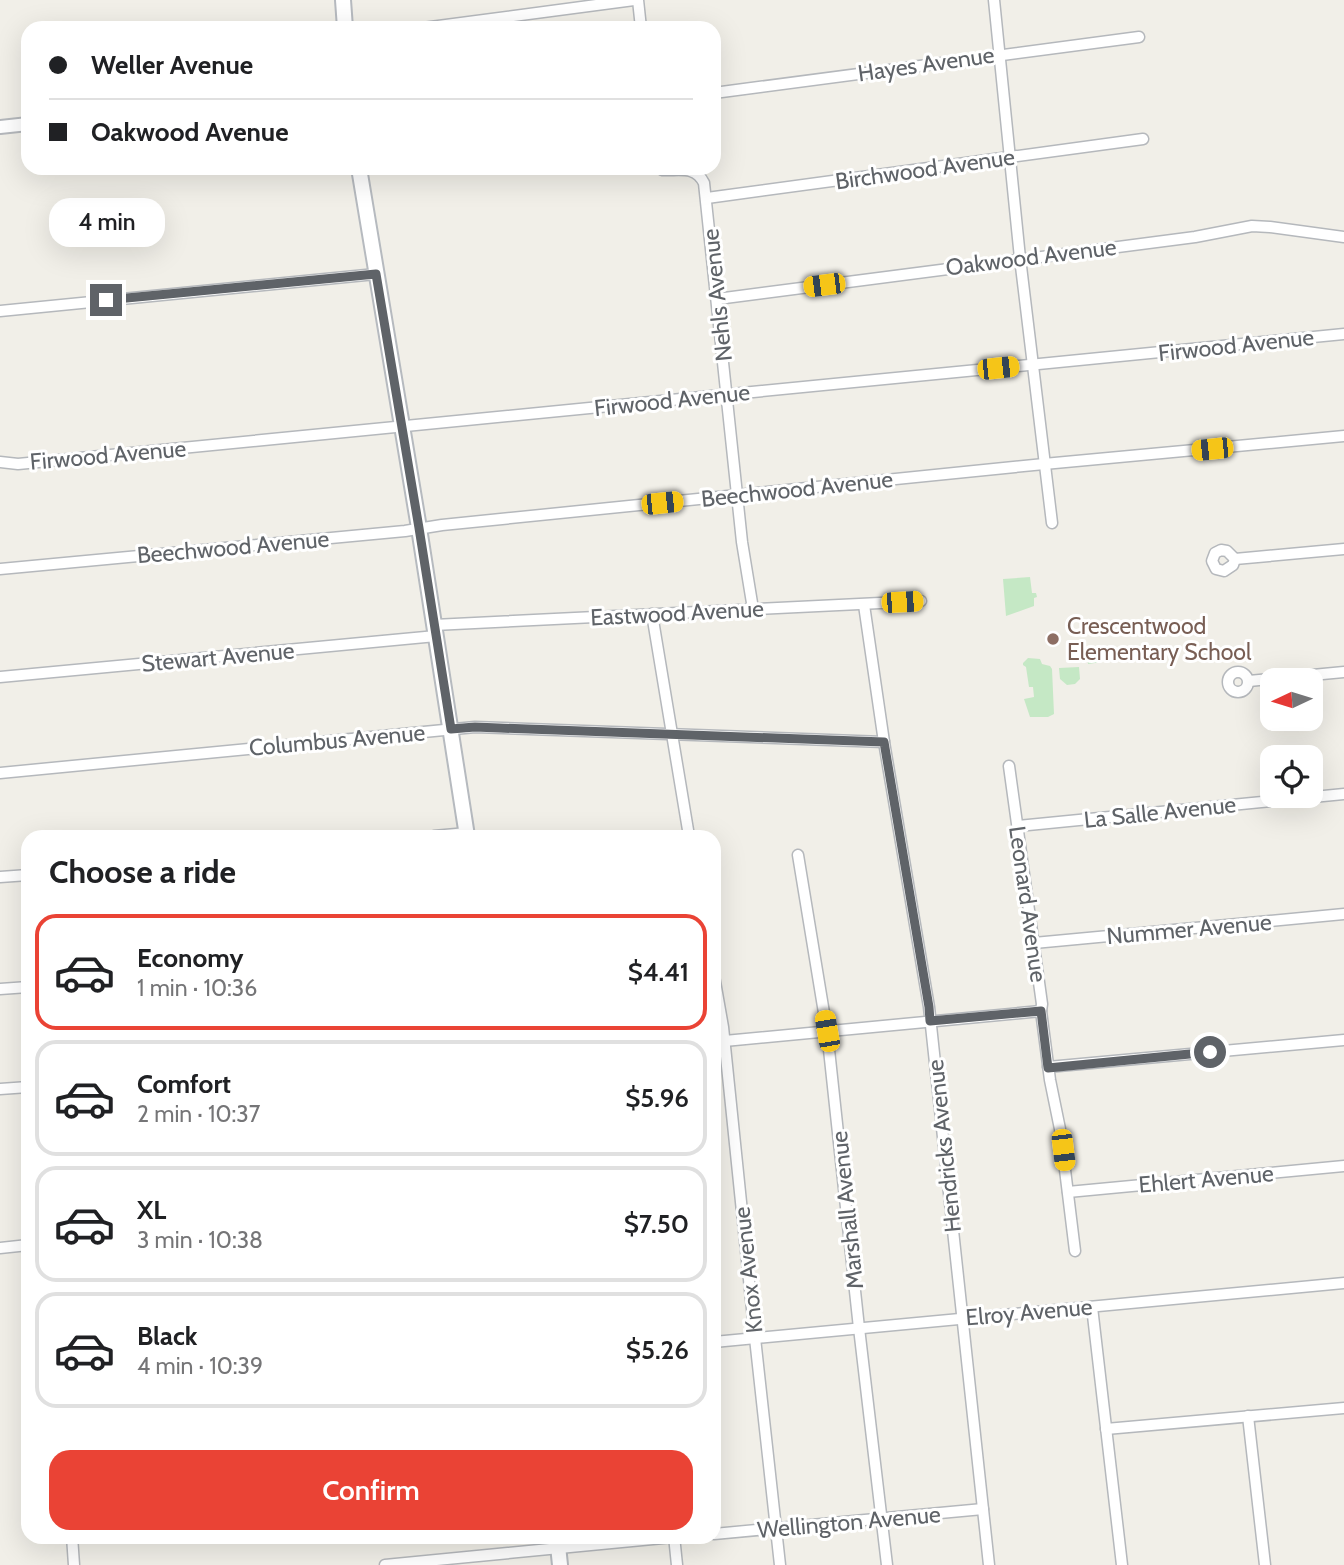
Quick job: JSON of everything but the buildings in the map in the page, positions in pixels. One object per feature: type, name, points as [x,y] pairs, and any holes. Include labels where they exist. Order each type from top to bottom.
[{"type":"main road","points":[[343,0],[344,21]]},
{"type":"main road","points":[[360,175],[466,830]]},
{"type":"main road","points":[[557,1544],[560,1565]]},
{"type":"street","points":[[476,21],[636,0],[640,21]]},
{"type":"street","points":[[993,0],[1052,523]]},
{"type":"street","name":"Hayes Avenue","points":[[721,92],[1139,37]]},
{"type":"street","points":[[0,127],[21,125]]},
{"type":"street","name":"Birchwood Avenue","points":[[707,198],[1143,139]]},
{"type":"street","name":"Nehls Avenue","points":[[698,175],[704,183],[707,198],[742,542],[753,609]]},
{"type":"street","name":"Oakwood Avenue","points":[[717,299],[1195,236],[1252,226],[1344,237]]},
{"type":"street","points":[[0,311],[376,274]]},
{"type":"street","name":"Firwood Avenue","points":[[0,462],[19,464],[1344,334]]},
{"type":"street","name":"Beechwood Avenue","points":[[0,569],[1344,436]]},
{"type":"street","points":[[1235,559],[1344,549]]},
{"type":"street","name":"Eastwood Avenue","points":[[435,630],[652,614],[921,601]]},
{"type":"street","name":"Hendricks Avenue","points":[[864,605],[884,742],[929,1007],[989,1565]]},
{"type":"street","points":[[652,614],[688,830]]},
{"type":"street","name":"Stewart Avenue","points":[[0,677],[435,630]]},
{"type":"street","points":[[1249,681],[1344,672]]},
{"type":"street","name":"Columbus Avenue","points":[[0,773],[451,729],[488,728],[884,742]]},
{"type":"street","name":"Leonard Avenue","points":[[1009,766],[1042,1004],[1048,1068],[1060,1129],[1074,1251]]},
{"type":"street","name":"La Salle Avenue","points":[[1017,826],[1344,794]]},
{"type":"street","name":"Marshall Avenue","points":[[798,855],[827,1031],[887,1565]]},
{"type":"street","points":[[0,877],[21,876]]},
{"type":"street","name":"Nummer Avenue","points":[[1034,943],[1344,914]]},
{"type":"street","points":[[0,989],[21,987]]},
{"type":"street","points":[[721,1042],[1041,1011]]},
{"type":"street","points":[[1048,1068],[1344,1040]]},
{"type":"street","name":"Knox Avenue","points":[[721,1058],[780,1565]]},
{"type":"street","points":[[0,1089],[21,1088]]},
{"type":"street","name":"Ehlert Avenue","points":[[1068,1192],[1344,1166]]},
{"type":"street","points":[[0,1248],[21,1246]]},
{"type":"street","name":"Elroy Avenue","points":[[721,1341],[1344,1283]]},
{"type":"street","points":[[1092,1307],[1122,1565]]},
{"type":"street","points":[[1106,1429],[1344,1408]]},
{"type":"street","points":[[1248,1416],[1265,1565]]},
{"type":"street","name":"Wellington Avenue","points":[[721,1533],[983,1509]]},
{"type":"street","points":[[73,1544],[74,1565]]},
{"type":"street","points":[[385,1565],[549,1544]]},
{"type":"street","points":[[675,1544],[677,1565]]},
{"type":"green space","points":[[1030,577],[1032,593],[1036,593],[1037,597],[1034,598],[1034,606],[1006,616],[1003,579]]},
{"type":"green space","points":[[1100,647],[1102,662],[1088,664],[1087,648]]},
{"type":"green space","points":[[1028,658],[1040,659],[1042,664],[1052,669],[1054,714],[1048,717],[1030,717],[1024,699],[1034,697],[1033,687],[1029,687],[1026,667],[1023,665]]},
{"type":"green space","points":[[1079,667],[1080,679],[1075,684],[1067,685],[1060,679],[1059,668]]},
{"type":"place","name":"Crescentwood Elementary School","points":[[1053,639]]},
{"type":"route","points":[[106,300],[376,274],[451,729],[475,727],[884,742],[930,1021],[1041,1011],[1048,1068],[1210,1052]]}]
